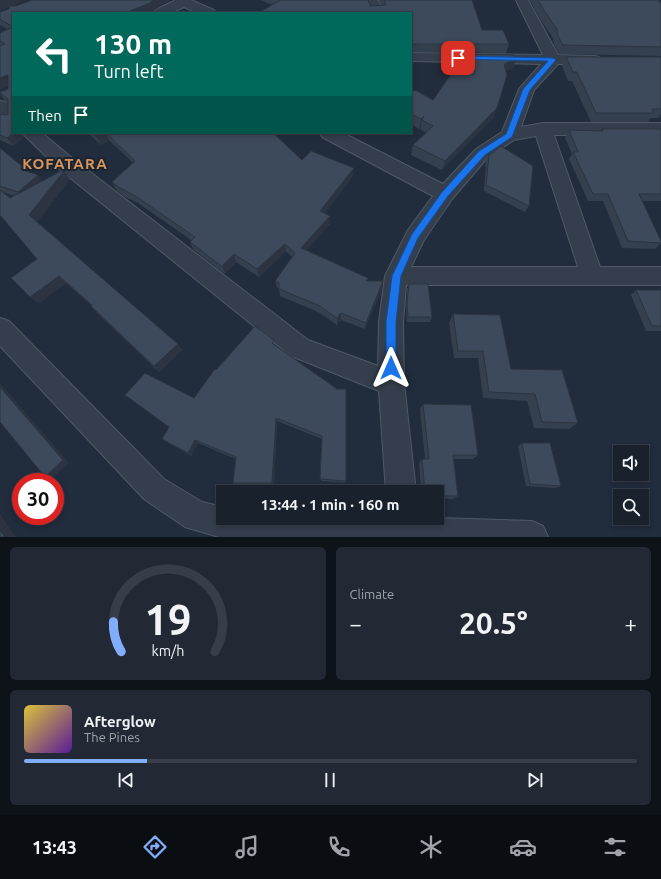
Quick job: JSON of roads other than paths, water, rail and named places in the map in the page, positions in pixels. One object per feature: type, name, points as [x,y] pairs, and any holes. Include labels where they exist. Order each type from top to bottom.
[{"type":"street","points":[[372,0],[377,12]]},
{"type":"street","points":[[522,0],[553,60]]},
{"type":"street","points":[[162,12],[181,1],[207,12]]},
{"type":"street","points":[[412,57],[607,60]]},
{"type":"street","points":[[510,135],[527,89],[553,60]]},
{"type":"street","points":[[2,98],[12,115]]},
{"type":"street","points":[[543,129],[592,277]]},
{"type":"street","points":[[399,485],[391,383],[391,322],[396,276],[415,236],[445,194],[482,153],[510,135],[543,129],[661,129]]},
{"type":"street","points":[[32,134],[72,168],[300,348],[391,383]]},
{"type":"street","points":[[330,134],[445,194]]},
{"type":"street","points":[[396,276],[661,276]]},
{"type":"street","points":[[0,329],[154,489],[196,516],[236,526],[404,529],[532,537]]},
{"type":"district","name":"KOFATARA","points":[[65,163]]}]
